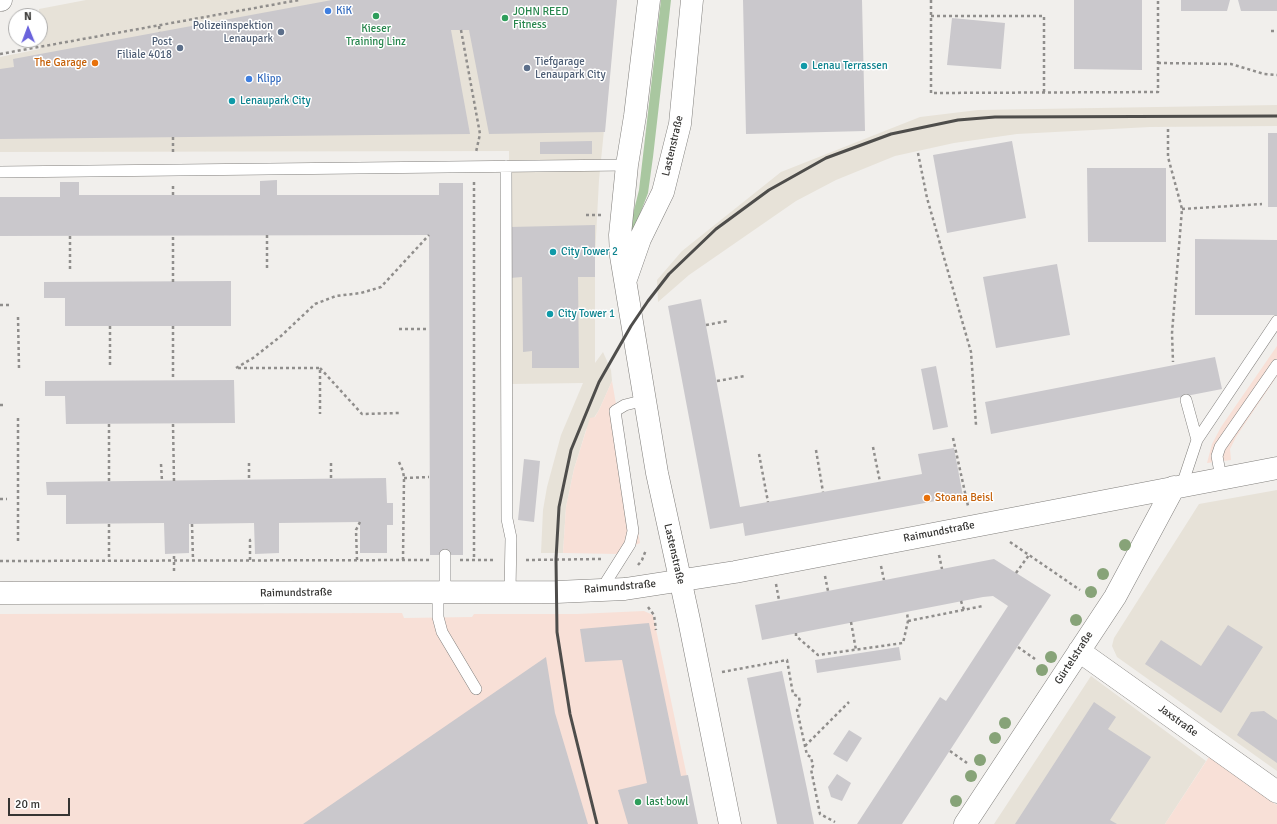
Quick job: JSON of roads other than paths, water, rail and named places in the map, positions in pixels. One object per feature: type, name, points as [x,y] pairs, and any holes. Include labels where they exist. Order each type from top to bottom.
[{"type":"street","name":"Lastenstraße","points":[[648,0],[635,116],[627,164],[620,235],[624,284],[657,473],[730,824]]},
{"type":"street","name":"Lastenstraße","points":[[624,284],[640,239],[663,192],[680,124],[692,0]]},
{"type":"street","name":"Raimundstraße","points":[[0,593],[182,594],[442,591],[556,592],[625,589],[680,581],[1277,468]]},
{"type":"street","name":"Gürtelstraße","points":[[965,824],[1079,651],[1134,563],[1178,486]]},
{"type":"street","name":"Jaxstraße","points":[[1079,651],[1277,792]]},
{"type":"lane","points":[[0,172],[627,164]]},
{"type":"lane","points":[[506,166],[507,520],[511,538],[510,591]]},
{"type":"lane","points":[[1178,486],[1197,440],[1277,321]]},
{"type":"lane","points":[[1221,478],[1217,456],[1220,447],[1277,365]]},
{"type":"lane","points":[[601,590],[622,560],[630,544],[633,531],[615,411],[625,405],[645,400]]},
{"type":"lane","points":[[1186,400],[1197,440]]},
{"type":"lane","points":[[445,557],[438,617],[442,632],[476,689]]},
{"type":"railway","points":[[597,824],[570,714],[557,632],[556,559],[559,507],[571,450],[599,382],[631,326],[669,274],[716,229],[769,190],[826,158],[891,134],[958,120],[995,117],[1277,116]]},
{"type":"place","name":"KiK","points":[[328,11]]},
{"type":"place","name":"Kieser Training Linz","points":[[376,16]]},
{"type":"place","name":"JOHN REED Fitness","points":[[505,18]]},
{"type":"place","name":"Polizeiinspektion Lenaupark","points":[[281,32]]},
{"type":"place","name":"Post Filiale 4018","points":[[180,48]]},
{"type":"place","name":"The Garage","points":[[95,63]]},
{"type":"place","name":"Lenau Terrassen","points":[[804,66]]},
{"type":"place","name":"Tiefgarage Lenaupark City","points":[[527,68]]},
{"type":"place","name":"Klipp","points":[[249,79]]},
{"type":"place","name":"Lenaupark City","points":[[232,101]]},
{"type":"place","name":"City Tower 2","points":[[553,252]]},
{"type":"place","name":"City Tower 1","points":[[550,314]]},
{"type":"place","name":"Stoana Beisl","points":[[927,498]]},
{"type":"place","name":"last bowl","points":[[638,802]]}]
